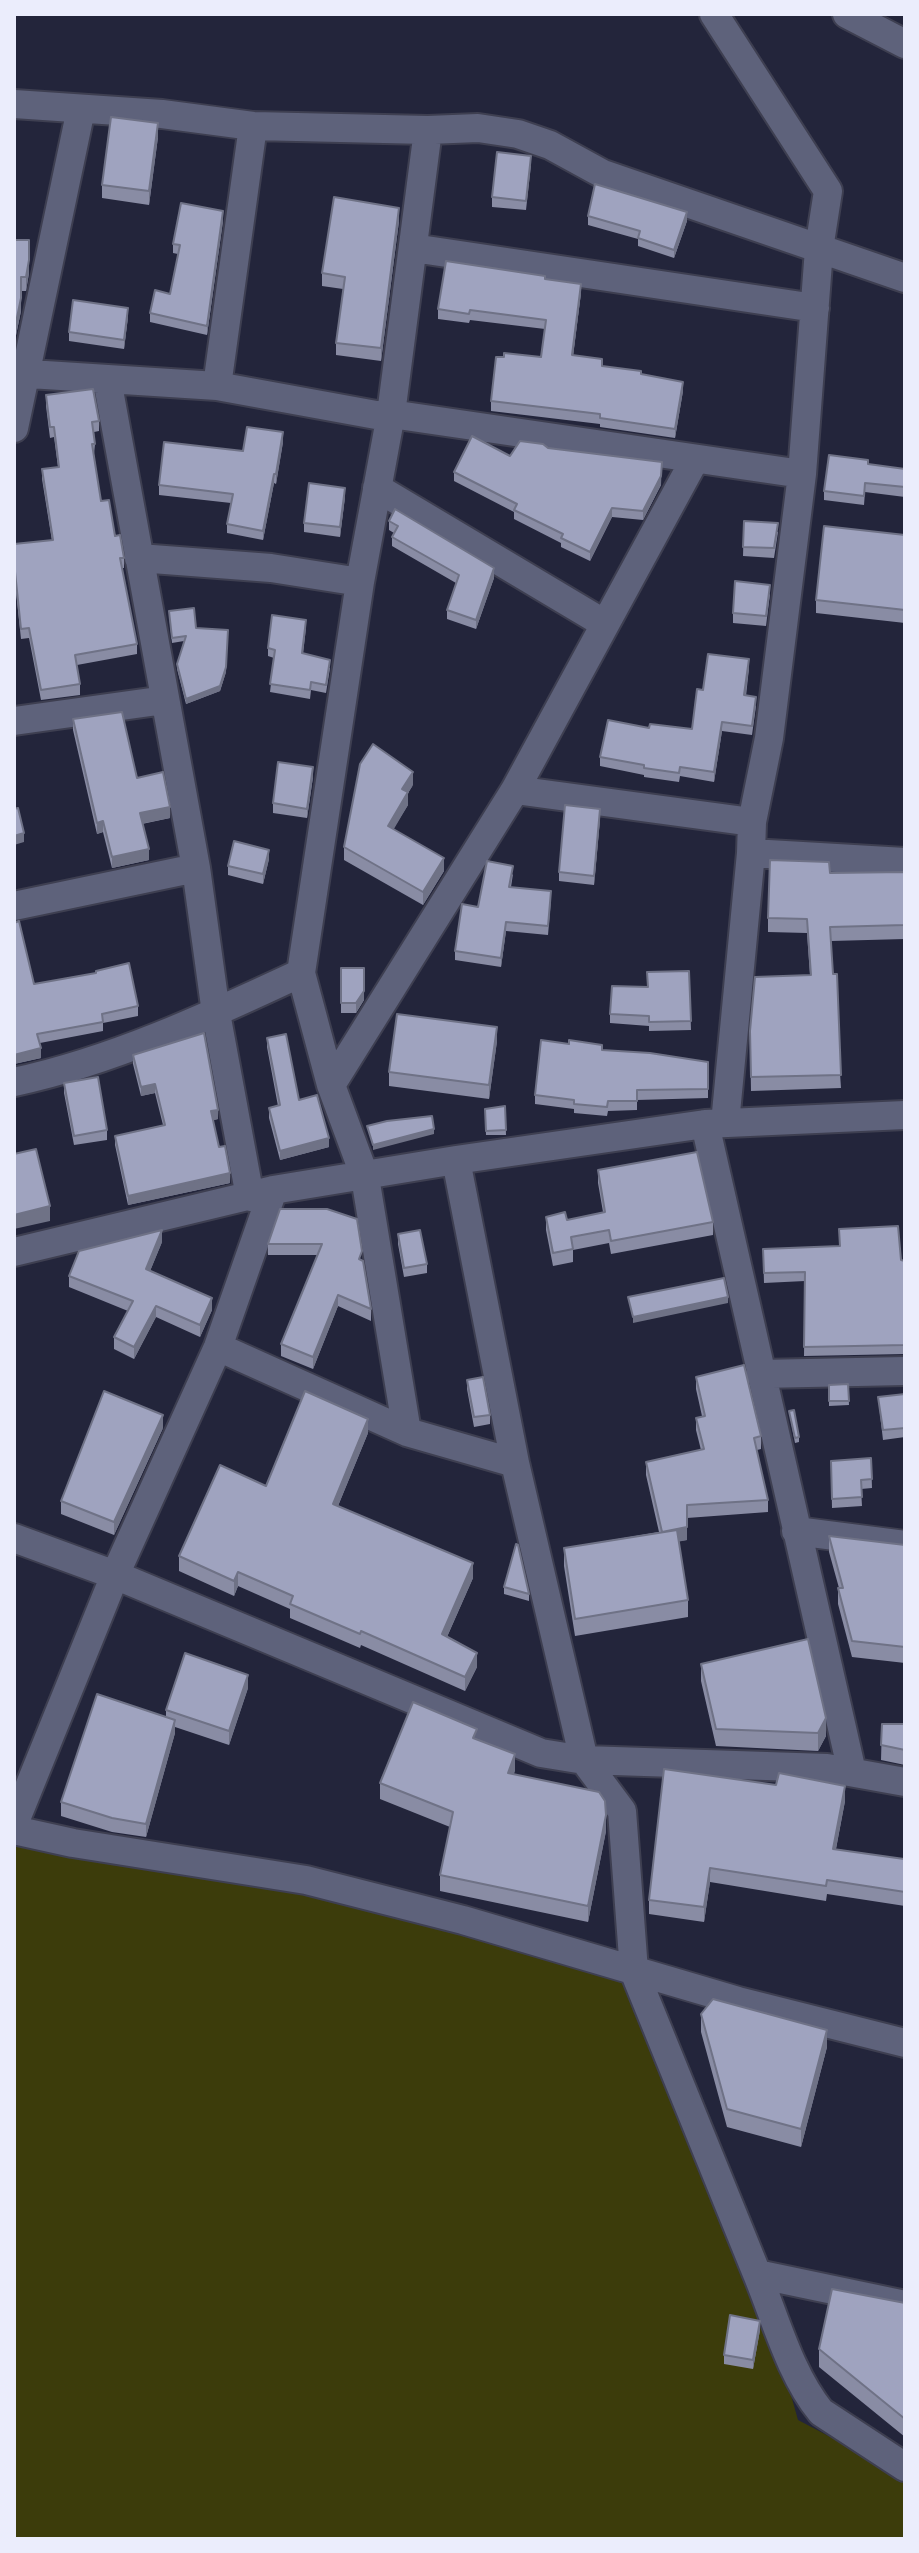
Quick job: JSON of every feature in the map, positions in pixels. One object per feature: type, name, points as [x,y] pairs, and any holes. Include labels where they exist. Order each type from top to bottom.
[{"type":"street","points":[[714,14],[828,191],[819,249],[802,474],[769,738],[752,822],[751,853],[715,1124],[760,1374],[852,1772]]},
{"type":"street","points":[[847,14],[905,44]]},
{"type":"street","points":[[14,104],[162,114],[253,126],[428,130],[478,128],[518,134],[550,145],[603,174],[905,278]]},
{"type":"street","points":[[14,428],[20,373],[81,109]]},
{"type":"street","points":[[217,386],[253,126]]},
{"type":"street","points":[[407,1432],[365,1177],[331,1085],[301,973],[360,582],[391,414],[428,130]]},
{"type":"street","points":[[413,248],[815,308]]},
{"type":"street","points":[[20,373],[217,386],[376,415],[391,414],[802,474]]},
{"type":"street","points":[[107,379],[196,868],[216,1013],[262,1194],[218,1347],[115,1575],[14,1827],[73,1843],[306,1880],[463,1920],[738,2001],[905,2043]]},
{"type":"street","points":[[331,1085],[515,790],[695,459]]},
{"type":"street","points":[[377,488],[605,624]]},
{"type":"street","points":[[139,558],[271,568],[360,582]]},
{"type":"street","points":[[14,721],[165,700]]},
{"type":"street","points":[[515,790],[752,822]]},
{"type":"street","points":[[751,853],[905,862]]},
{"type":"street","points":[[14,906],[196,868]]},
{"type":"street","points":[[14,1082],[60,1072],[216,1013],[301,973]]},
{"type":"street","points":[[14,1252],[262,1194],[456,1160],[715,1124],[905,1115]]},
{"type":"street","points":[[456,1160],[515,1463],[584,1760],[622,1811],[634,1971],[799,2377],[821,2412],[905,2467]]},
{"type":"street","points":[[218,1347],[407,1432],[515,1463]]},
{"type":"street","points":[[760,1374],[905,1371]]},
{"type":"street","points":[[796,1531],[905,1545]]},
{"type":"street","points":[[14,1538],[115,1575],[541,1753],[584,1760],[827,1768],[905,1782]]},
{"type":"street","points":[[757,2274],[905,2305]]},
{"type":"shaded area","points":[[14,1830],[306,1880],[634,1971],[757,2274],[798,2420],[905,2476],[905,2539],[14,2539]]},
{"type":"building","points":[[111,117],[158,123],[149,191],[102,185]]},
{"type":"building","points":[[497,152],[531,156],[526,201],[492,197]]},
{"type":"building","points":[[595,184],[687,212],[674,250],[638,238],[640,231],[588,216]]},
{"type":"building","points":[[334,197],[399,208],[381,348],[336,343],[345,277],[322,273]]},
{"type":"building","points":[[181,203],[223,211],[207,326],[150,313],[155,290],[170,294],[180,245],[173,244]]},
{"type":"building","points":[[14,240],[29,240],[29,260],[26,277],[21,277],[21,298],[14,332]]},
{"type":"building","points":[[446,261],[581,284],[572,355],[602,359],[602,366],[641,371],[641,374],[683,382],[675,429],[600,418],[600,414],[491,401],[496,357],[504,357],[504,353],[541,357],[546,320],[438,309]]},
{"type":"building","points":[[73,300],[128,308],[124,340],[69,332]]},
{"type":"building","points":[[93,389],[99,421],[92,422],[95,444],[92,444],[101,501],[109,500],[115,536],[120,535],[124,558],[120,558],[137,644],[75,655],[80,684],[41,690],[29,628],[21,629],[14,544],[53,540],[42,469],[59,467],[46,395]]},
{"type":"building","points":[[247,427],[283,432],[263,531],[227,524],[233,494],[159,485],[164,442],[243,451]]},
{"type":"building","points":[[472,436],[510,456],[520,441],[543,444],[548,448],[662,462],[661,476],[643,511],[612,508],[590,552],[561,538],[563,534],[514,510],[517,504],[454,472]]},
{"type":"building","points":[[829,455],[905,469],[905,487],[865,483],[864,496],[824,491]]},
{"type":"building","points":[[309,483],[345,488],[340,527],[304,523]]},
{"type":"building","points":[[395,509],[494,568],[476,620],[447,610],[459,575],[392,537],[398,526],[389,521]]},
{"type":"building","points":[[744,521],[778,523],[774,548],[743,547]]},
{"type":"building","points":[[824,526],[905,535],[905,610],[816,600]]},
{"type":"building","points":[[735,581],[770,585],[766,616],[733,613]]},
{"type":"building","points":[[194,608],[196,628],[228,630],[226,667],[220,686],[186,699],[177,664],[186,636],[172,638],[169,611]]},
{"type":"building","points":[[272,615],[306,620],[302,653],[330,660],[326,685],[311,682],[310,690],[270,684],[275,650],[268,648]]},
{"type":"building","points":[[708,654],[749,659],[744,695],[756,697],[752,726],[722,722],[714,772],[680,767],[679,773],[600,757],[608,720],[649,728],[650,724],[692,729],[697,689],[703,690]]},
{"type":"building","points":[[122,712],[137,778],[163,772],[170,807],[140,813],[149,849],[112,857],[103,821],[97,823],[73,719]]},
{"type":"building","points":[[373,744],[413,772],[402,789],[408,792],[388,826],[444,858],[423,892],[344,847],[360,764]]},
{"type":"building","points":[[278,762],[313,767],[307,809],[273,803]]},
{"type":"building","points":[[565,805],[600,809],[594,876],[559,872]]},
{"type":"building","points":[[18,808],[24,833],[14,836],[14,809]]},
{"type":"building","points":[[234,841],[269,850],[263,874],[228,866]]},
{"type":"building","points":[[770,860],[829,862],[830,873],[905,872],[905,925],[830,927],[833,974],[837,974],[841,1075],[751,1077],[750,1031],[755,977],[811,975],[807,919],[768,918]]},
{"type":"building","points":[[487,861],[513,866],[509,887],[551,891],[548,926],[506,922],[501,958],[455,951],[462,904],[478,907]]},
{"type":"building","points":[[19,921],[34,984],[96,973],[129,963],[138,1006],[102,1014],[103,1022],[37,1034],[41,1048],[14,1055],[14,923]]},
{"type":"building","points":[[341,968],[364,968],[364,991],[356,1003],[341,1003]]},
{"type":"building","points":[[689,971],[691,1021],[649,1022],[649,1016],[610,1014],[612,986],[648,987],[647,972]]},
{"type":"building","points":[[397,1014],[497,1027],[489,1085],[389,1072]]},
{"type":"building","points":[[204,1033],[218,1110],[211,1111],[219,1147],[225,1146],[230,1173],[128,1196],[115,1136],[165,1125],[155,1084],[141,1087],[133,1055]]},
{"type":"building","points":[[286,1034],[299,1100],[317,1095],[329,1138],[280,1151],[269,1108],[280,1105],[267,1038]]},
{"type":"building","points":[[541,1040],[569,1044],[569,1040],[602,1045],[602,1050],[650,1053],[708,1062],[708,1089],[637,1090],[637,1101],[608,1101],[607,1107],[574,1104],[574,1100],[535,1095]]},
{"type":"building","points":[[98,1077],[107,1130],[74,1136],[64,1083]]},
{"type":"building","points":[[505,1106],[506,1130],[486,1131],[485,1109]]},
{"type":"building","points":[[432,1116],[434,1129],[373,1145],[367,1126],[387,1121]]},
{"type":"building","points":[[36,1149],[50,1206],[14,1215],[14,1154]]},
{"type":"building","points":[[697,1152],[713,1222],[611,1241],[609,1230],[571,1237],[573,1249],[553,1253],[546,1217],[565,1212],[567,1220],[605,1212],[598,1170]]},
{"type":"building","points":[[280,1209],[327,1209],[357,1219],[362,1251],[359,1259],[363,1261],[371,1309],[338,1295],[313,1357],[281,1344],[322,1244],[268,1244]]},
{"type":"building","points":[[898,1226],[901,1260],[905,1261],[905,1345],[804,1347],[805,1272],[764,1273],[763,1249],[840,1246],[839,1229]]},
{"type":"building","points":[[162,1230],[146,1269],[212,1298],[200,1325],[156,1306],[134,1347],[114,1337],[133,1301],[69,1276],[79,1251]]},
{"type":"building","points":[[420,1230],[427,1264],[404,1268],[398,1234]]},
{"type":"building","points":[[724,1278],[728,1297],[633,1317],[628,1297]]},
{"type":"building","points":[[744,1365],[761,1436],[754,1438],[768,1500],[687,1505],[687,1527],[662,1532],[646,1462],[704,1449],[696,1418],[705,1416],[696,1377]]},
{"type":"building","points":[[483,1377],[490,1415],[474,1417],[467,1380]]},
{"type":"building","points":[[848,1384],[849,1401],[829,1401],[829,1385]]},
{"type":"building","points":[[104,1391],[163,1415],[114,1522],[61,1501]]},
{"type":"building","points":[[305,1391],[368,1419],[333,1504],[473,1563],[442,1634],[477,1653],[465,1677],[361,1631],[360,1634],[290,1604],[293,1596],[238,1572],[234,1581],[179,1556],[220,1465],[266,1486]]},
{"type":"building","points":[[905,1394],[905,1428],[883,1430],[878,1397]]},
{"type":"building","points":[[794,1410],[799,1437],[795,1438],[789,1411]]},
{"type":"building","points":[[871,1458],[872,1479],[861,1480],[862,1497],[832,1499],[831,1461]]},
{"type":"building","points":[[677,1530],[688,1600],[575,1619],[564,1548]]},
{"type":"building","points":[[829,1536],[905,1545],[905,1647],[852,1641],[838,1588],[843,1588]]},
{"type":"building","points":[[518,1545],[529,1594],[504,1587]]},
{"type":"building","points":[[808,1639],[826,1718],[818,1733],[716,1729],[701,1664]]},
{"type":"building","points":[[185,1653],[248,1675],[229,1731],[166,1710]]},
{"type":"building","points":[[97,1694],[175,1720],[146,1824],[112,1818],[61,1802]]},
{"type":"building","points":[[413,1702],[477,1729],[473,1738],[515,1754],[508,1773],[599,1792],[605,1801],[606,1815],[588,1906],[440,1875],[453,1812],[380,1783]]},
{"type":"building","points":[[882,1724],[905,1724],[905,1750],[881,1745]]},
{"type":"building","points":[[664,1769],[776,1785],[779,1773],[845,1786],[833,1849],[904,1859],[905,1853],[905,1892],[827,1880],[826,1886],[710,1868],[704,1907],[649,1900]]},
{"type":"building","points":[[713,1999],[827,2030],[801,2129],[727,2109],[701,2014]]},
{"type":"building","points":[[832,2289],[905,2303],[905,2419],[819,2349]]},
{"type":"building","points":[[730,2315],[760,2321],[753,2360],[724,2355]]}]
